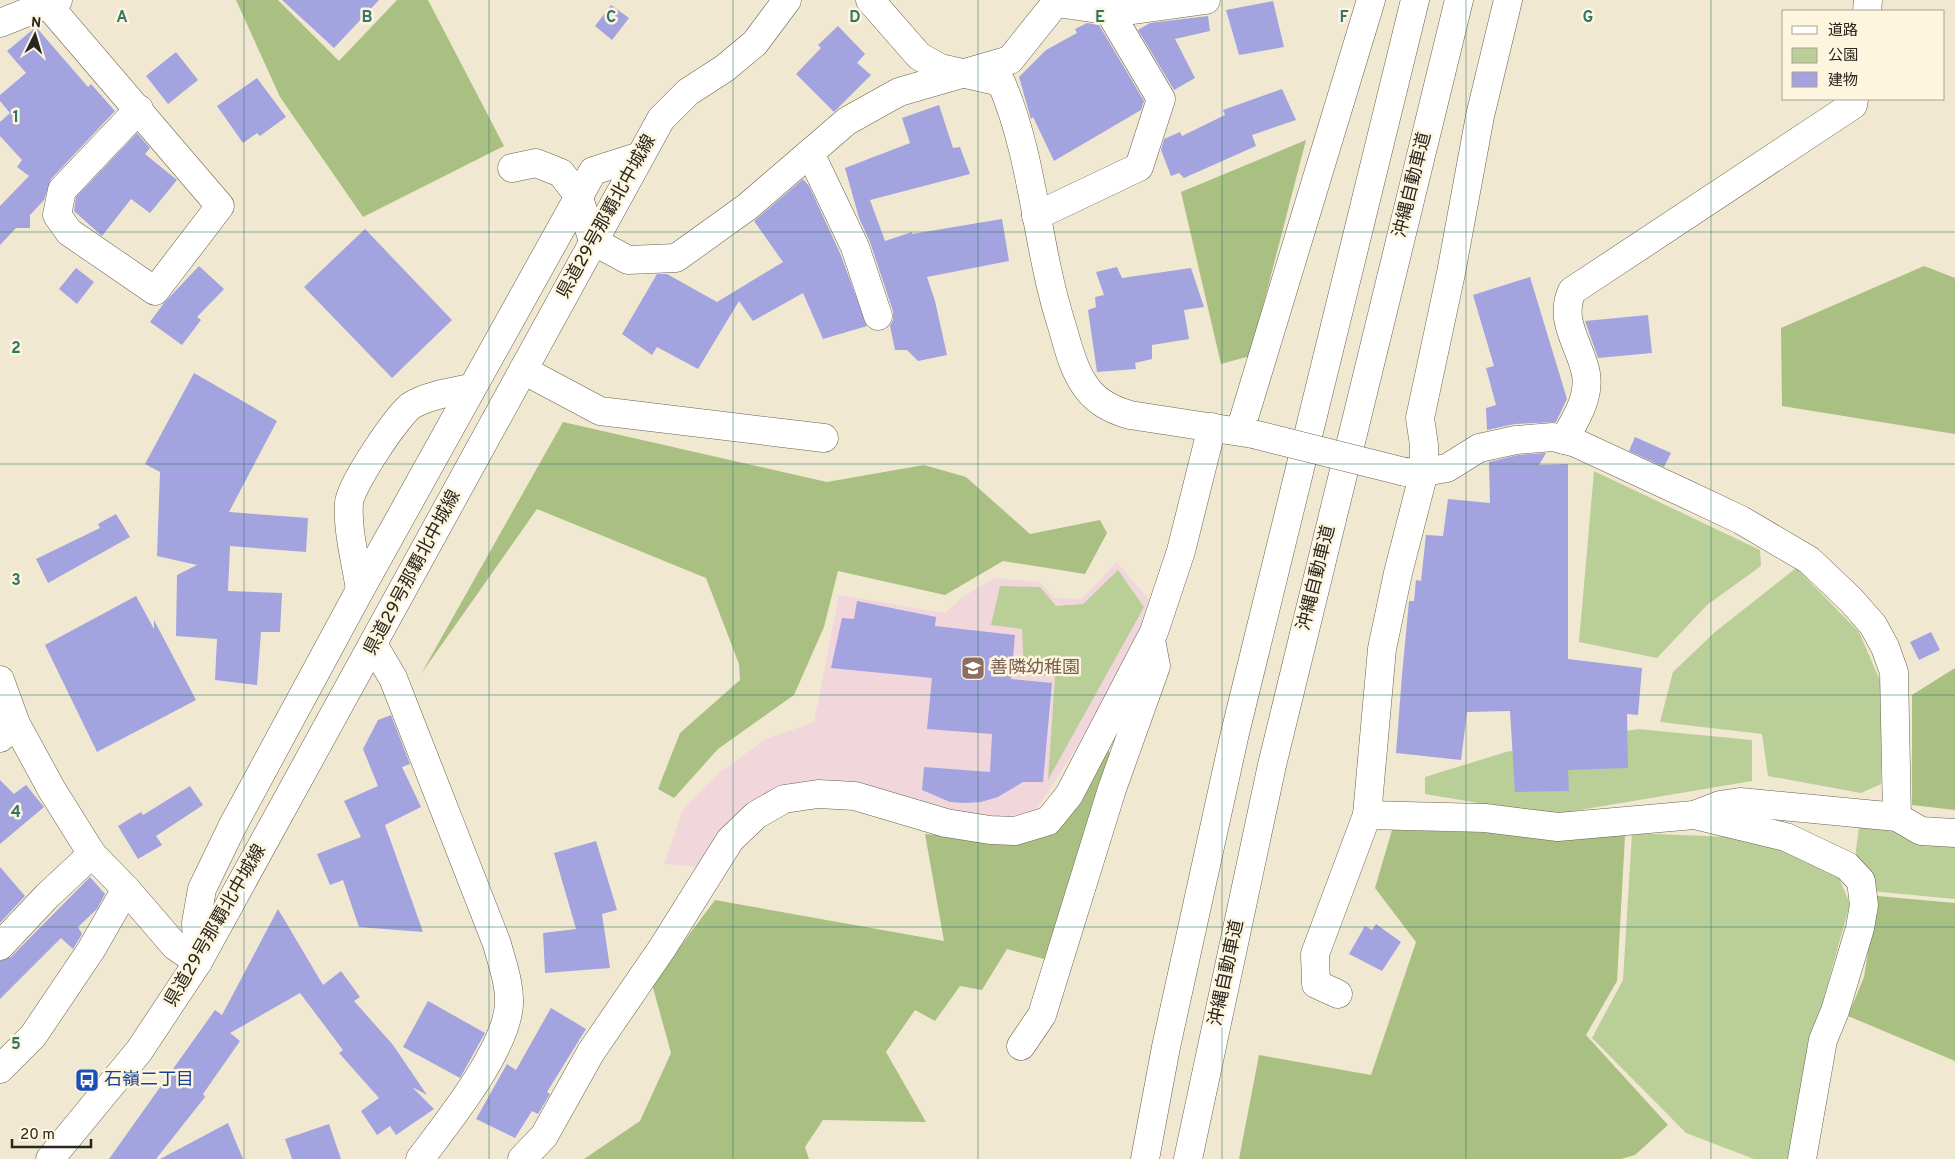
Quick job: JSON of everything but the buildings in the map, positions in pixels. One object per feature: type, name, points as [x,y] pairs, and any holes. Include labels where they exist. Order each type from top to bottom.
[{"type":"main road","name":"県道29号那覇北中城線","points":[[50,1159],[139,1051],[198,962],[374,646],[661,118],[688,92],[725,68],[755,43],[787,0]]},
{"type":"main road","points":[[870,0],[919,56],[940,68],[1001,82],[1014,112],[1053,298],[1072,361],[1082,381],[1097,400],[1112,410],[1130,415],[1247,432],[1414,472],[1447,468],[1479,448],[1553,437],[1576,443],[1686,494],[1773,538],[1809,560],[1857,606],[1877,632],[1885,647],[1894,672],[1897,816]]},
{"type":"main road","points":[[512,168],[536,163],[561,173],[578,195],[593,241],[628,260],[676,258],[747,207],[848,121],[899,92],[1010,60],[1057,2],[1119,12],[1206,0]]},
{"type":"main road","points":[[1247,432],[1371,0]]},
{"type":"main road","points":[[1145,1159],[1166,1047],[1235,733],[1415,0]]},
{"type":"main road","name":"沖縄自動車道","points":[[1188,1159],[1272,765],[1459,0]]},
{"type":"main road","points":[[1338,994],[1316,984],[1315,954],[1368,815],[1382,649],[1398,573],[1414,472],[1424,445],[1420,418],[1451,273],[1480,116],[1508,0]]},
{"type":"main road","points":[[0,23],[53,2],[220,206],[155,291],[69,232],[57,215],[62,190],[139,109]]},
{"type":"main road","points":[[1036,216],[1139,167],[1160,100],[1109,11]]},
{"type":"main road","points":[[1564,440],[1584,399],[1586,381],[1584,369],[1569,325],[1569,298],[1572,291],[1853,105],[1854,100]]},
{"type":"main road","points":[[810,153],[855,247],[878,316]]},
{"type":"main road","points":[[198,962],[196,923],[202,889],[232,827],[360,590],[593,171],[640,156]]},
{"type":"main road","points":[[523,370],[600,411],[824,438]]},
{"type":"main road","points":[[360,590],[349,517],[349,502],[353,487],[369,460],[411,406],[448,392],[471,388]]},
{"type":"main road","points":[[522,1159],[544,1136],[591,1052],[663,947],[730,840],[756,815],[784,799],[818,794],[855,796],[946,823],[990,830],[1015,831],[1048,821],[1069,795],[1151,638],[1181,551],[1212,427]]},
{"type":"main road","points":[[1021,1046],[1042,1015],[1112,789],[1156,666],[1151,638]]},
{"type":"main road","points":[[374,646],[393,678],[497,944],[507,983],[509,1004],[505,1024],[494,1051],[461,1104],[420,1159]]},
{"type":"main road","points":[[0,680],[8,731],[52,790],[92,854],[126,888],[175,946],[198,962]]},
{"type":"main road","points":[[1694,816],[1720,805],[1740,802],[1897,816],[1921,831],[1955,833]]},
{"type":"main road","points":[[1368,815],[1485,818],[1558,827],[1694,816],[1786,837],[1847,866],[1861,880],[1864,905],[1860,928],[1823,1040],[1802,1159]]},
{"type":"main road","points":[[0,946],[47,896],[92,854]]},
{"type":"main road","points":[[0,1069],[33,1036],[91,950],[126,888]]},
{"type":"shaded area","name":"善隣幼稚園","points":[[1117,562],[1155,607],[1076,748],[1037,809],[1010,816],[962,819],[820,783],[703,867],[664,864],[683,810],[719,773],[766,739],[814,722],[839,595],[945,613],[963,597],[994,578],[1040,582],[1054,598],[1081,599]]},
{"type":"green space","points":[[236,0],[278,0],[339,61],[397,0],[428,0],[504,146],[363,217],[280,97]]},
{"type":"green space","points":[[1306,140],[1250,356],[1221,364],[1181,192]]},
{"type":"green space","points":[[1924,266],[1955,278],[1955,434],[1782,406],[1781,328]]},
{"type":"green space","points":[[563,422],[827,482],[924,465],[966,477],[1030,534],[1100,520],[1107,533],[1085,574],[1003,561],[945,595],[838,571],[824,627],[794,695],[718,749],[674,798],[658,789],[680,733],[740,680],[739,664],[706,578],[537,509],[421,674]]},
{"type":"green space","points":[[1594,471],[1760,550],[1761,566],[1707,605],[1657,658],[1579,642]]},
{"type":"green space","points":[[1796,568],[1859,632],[1882,685],[1881,784],[1861,793],[1768,776],[1762,734],[1660,722],[1673,672],[1715,632]]},
{"type":"green space","points":[[1118,570],[1144,607],[1048,780],[1055,677],[1024,673],[1022,629],[991,625],[1000,586],[1040,587],[1056,606],[1083,604]]},
{"type":"green space","points":[[1955,668],[1955,810],[1912,805],[1912,695]]},
{"type":"green space","points":[[1638,729],[1752,740],[1752,781],[1550,815],[1425,794],[1425,777],[1506,752]]},
{"type":"green space","points":[[1108,748],[1112,762],[1048,960],[1007,949],[982,990],[960,986],[935,1021],[915,1010],[886,1052],[926,1122],[823,1120],[805,1147],[809,1159],[584,1159],[640,1121],[671,1053],[652,984],[715,900],[944,941],[925,834],[1021,842]]},
{"type":"green space","points":[[1859,826],[1955,839],[1955,899],[1870,891],[1855,859]]},
{"type":"green space","points":[[1392,830],[1625,836],[1617,981],[1586,1035],[1668,1125],[1635,1155],[1621,1159],[1239,1159],[1259,1055],[1371,1075],[1416,942],[1375,888]]},
{"type":"green space","points":[[1632,833],[1754,838],[1814,860],[1839,878],[1850,904],[1814,1033],[1794,1159],[1754,1159],[1686,1133],[1592,1038],[1623,980]]},
{"type":"green space","points":[[1877,896],[1955,903],[1955,1061],[1848,1016],[1864,977]]},
{"type":"place","name":"善隣幼稚園","points":[[973,668]]},
{"type":"place","name":"石嶺二丁目","points":[[87,1080]]}]
